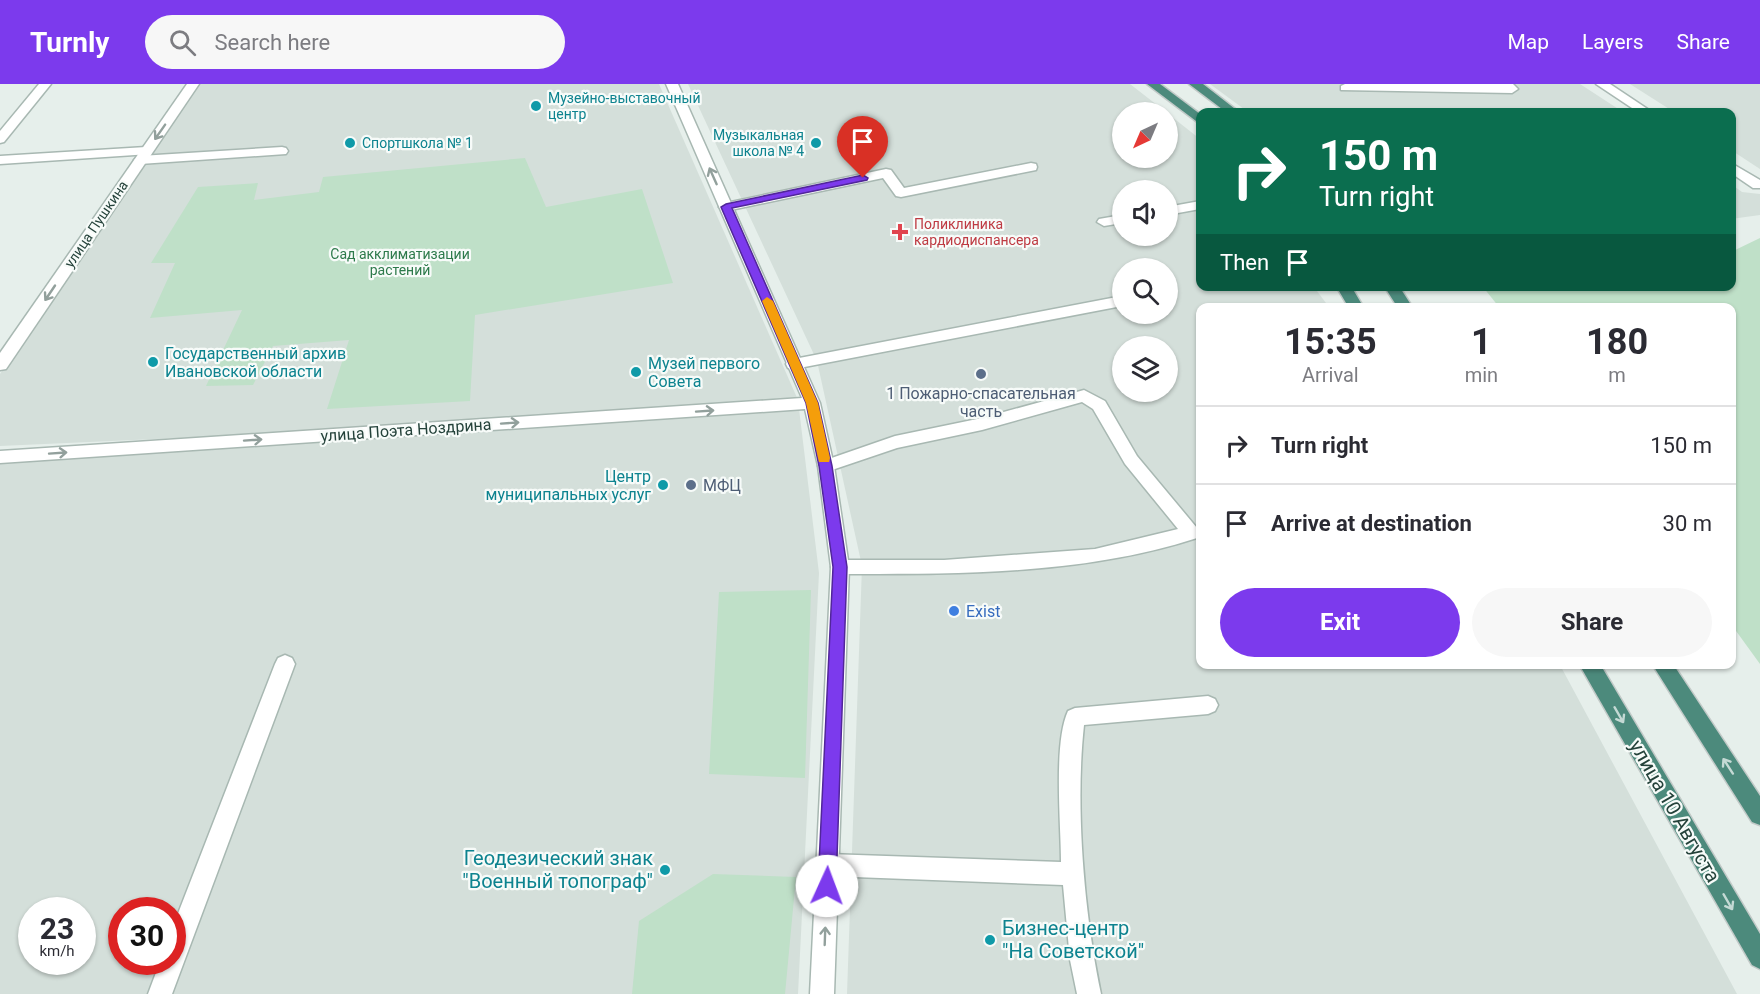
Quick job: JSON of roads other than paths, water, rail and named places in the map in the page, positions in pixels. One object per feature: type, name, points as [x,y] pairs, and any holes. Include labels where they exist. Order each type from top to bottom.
[{"type":"highway","points":[[1153,84],[1196,117]]},
{"type":"highway","points":[[1195,84],[1228,108]]},
{"type":"highway","name":"улица 10 Августа","points":[[1592,669],[1760,957]]},
{"type":"highway","points":[[1665,669],[1760,814]]},
{"type":"street","points":[[0,139],[45,84]]},
{"type":"street","name":"улица Пушкина","points":[[0,365],[193,84]]},
{"type":"street","points":[[672,84],[812,403],[826,466],[840,567],[822,994]]},
{"type":"street","points":[[1345,88],[1512,89],[1505,84]]},
{"type":"street","points":[[1602,84],[1640,108]]},
{"type":"street","points":[[0,160],[282,151]]},
{"type":"street","points":[[726,207],[886,173],[901,194],[1031,167]]},
{"type":"street","points":[[1736,170],[1759,185]]},
{"type":"street","points":[[1178,209],[1196,206]]},
{"type":"street","points":[[1104,222],[1112,221]]},
{"type":"street","points":[[794,364],[1112,303]]},
{"type":"street","points":[[826,466],[895,442],[982,424],[1084,396],[1099,405],[1131,460],[1196,534],[1095,556],[944,567],[840,567]]},
{"type":"street","name":"улица Поэта Ноздрина","points":[[0,457],[812,403]]},
{"type":"street","points":[[186,924],[285,664]]},
{"type":"street","points":[[1089,994],[1082,960],[1073,874],[1070,758],[1075,717],[1208,705]]},
{"type":"street","points":[[828,865],[1073,874]]},
{"type":"street","points":[[160,994],[167,975]]},
{"type":"place","name":"Музейно-выставочный центр","points":[[536,106]]},
{"type":"place","name":"Спортшкола № 1","points":[[350,143]]},
{"type":"place","name":"Музыкальная школа № 4","points":[[816,143]]},
{"type":"place","name":"Поликлиника кардиодиспансера","points":[[900,232]]},
{"type":"place","name":"Государственный архив Ивановской области","points":[[153,362]]},
{"type":"place","name":"Музей первого Совета","points":[[636,372]]},
{"type":"place","name":"1 Пожарно-спасательная часть","points":[[981,374]]},
{"type":"place","name":"Центр муниципальных услуг","points":[[663,485]]},
{"type":"place","name":"МФЦ","points":[[691,485]]},
{"type":"place","name":"Exist","points":[[954,611]]},
{"type":"place","name":"Геодезический знак \"Военный топограф\"","points":[[665,870]]},
{"type":"place","name":"Бизнес-центр \"На Советской\"","points":[[990,940]]},
{"type":"park label","name":"Сад акклиматизации растений","points":[[400,262]]}]
